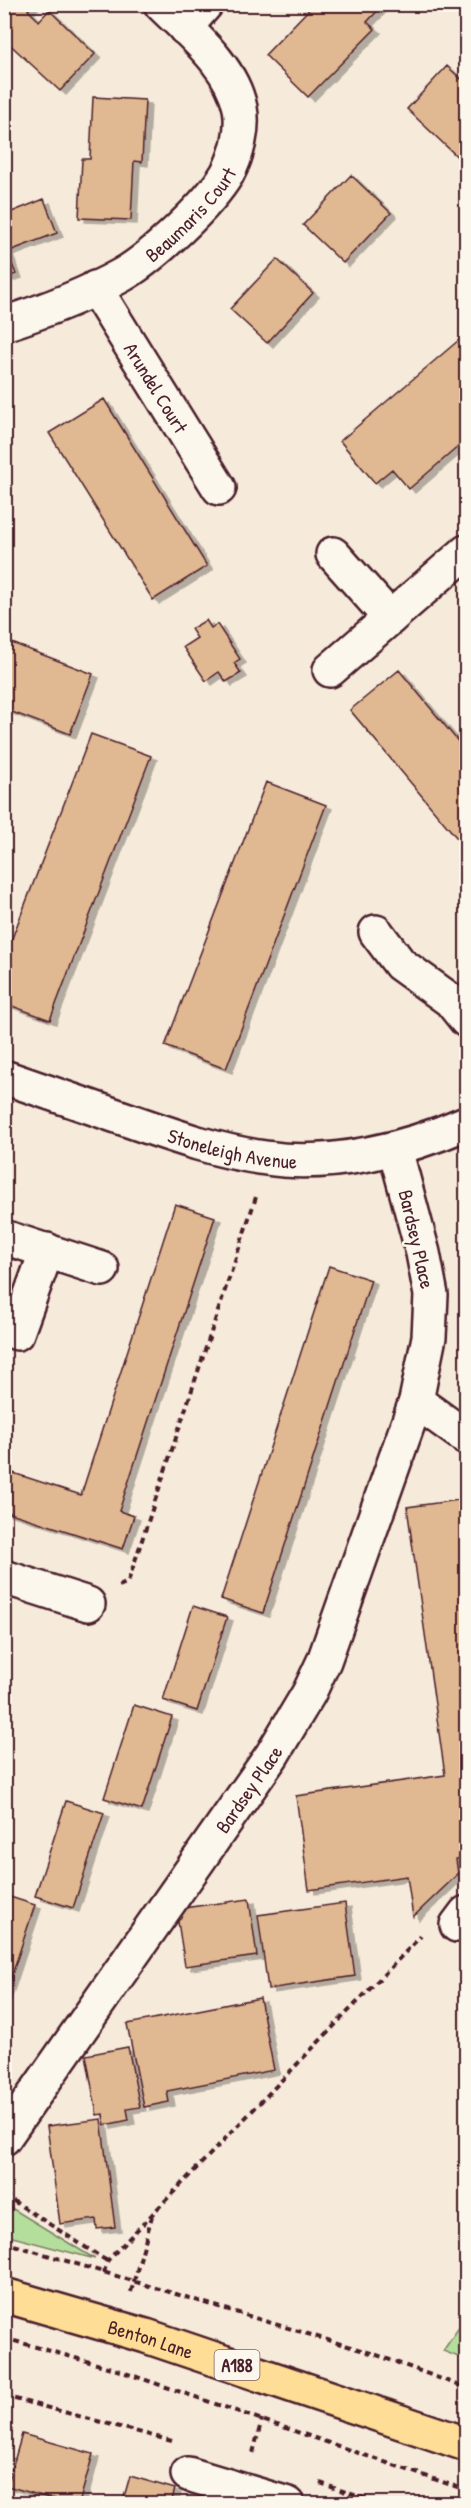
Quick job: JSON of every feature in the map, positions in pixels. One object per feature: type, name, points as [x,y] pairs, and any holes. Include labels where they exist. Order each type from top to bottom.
[{"type":"main road","name":"Benton Lane","points":[[4,2295],[157,2339],[466,2444]]},
{"type":"street","name":"Beaumaris Court","points":[[4,324],[122,275],[162,245],[213,192],[227,174],[236,152],[241,130],[240,109],[233,87],[215,60],[196,16],[161,4]]},
{"type":"street","name":"Arundel Court","points":[[95,288],[219,488]]},
{"type":"street","points":[[330,670],[466,552]]},
{"type":"street","points":[[333,554],[390,618]]},
{"type":"street","points":[[376,932],[400,964],[450,1000],[466,1020]]},
{"type":"street","name":"Stoneleigh Avenue","points":[[4,1077],[181,1138],[224,1151],[268,1159],[308,1160],[395,1149],[442,1134],[466,1123]]},
{"type":"street","name":"Bardsey Place","points":[[4,2138],[272,1755],[309,1693],[342,1614],[416,1401],[429,1337],[431,1295],[423,1252],[395,1149]]},
{"type":"street","points":[[4,1237],[102,1269]]},
{"type":"street","points":[[17,1333],[47,1250]]},
{"type":"street","points":[[416,1401],[466,1437]]},
{"type":"street","points":[[4,1576],[88,1604]]},
{"type":"street","points":[[188,2474],[248,2498],[288,2504]]},
{"type":"path","points":[[88,1604],[128,1582],[268,1159]]},
{"type":"path","points":[[104,2273],[107,2261],[431,1925],[462,1919]]},
{"type":"path","points":[[4,2195],[107,2261]]},
{"type":"path","points":[[4,2242],[374,2354],[466,2388]]},
{"type":"path","points":[[4,2338],[122,2372],[466,2490]]},
{"type":"green space","points":[[5,2204],[95,2259],[5,2235]]},
{"type":"green space","points":[[466,2317],[466,2360],[443,2351]]},
{"type":"building","points":[[4,4],[33,4],[28,10],[39,21],[49,10],[95,54],[60,91],[4,39]]},
{"type":"building","points":[[314,4],[384,4],[367,22],[375,29],[308,97],[265,55]]},
{"type":"building","points":[[447,66],[461,79],[466,73],[466,165],[407,109]]},
{"type":"building","points":[[93,97],[145,100],[142,162],[134,161],[131,220],[79,218],[82,159],[90,159]]},
{"type":"building","points":[[351,175],[391,213],[343,263],[303,225]]},
{"type":"building","points":[[44,199],[57,233],[7,252],[16,274],[4,278],[4,215]]},
{"type":"building","points":[[277,259],[313,293],[267,343],[230,309]]},
{"type":"building","points":[[466,334],[466,440],[409,489],[392,469],[375,483],[340,441]]},
{"type":"building","points":[[104,399],[207,566],[153,600],[49,433]]},
{"type":"building","points":[[206,620],[211,628],[217,624],[240,659],[234,663],[241,673],[226,682],[219,672],[206,681],[183,647],[197,638],[191,629]]},
{"type":"building","points":[[4,640],[93,674],[70,734],[4,709]]},
{"type":"building","points":[[399,670],[466,751],[466,849],[350,710]]},
{"type":"building","points":[[91,734],[151,756],[50,1020],[4,1003],[4,959]]},
{"type":"building","points":[[266,782],[326,805],[226,1069],[165,1046]]},
{"type":"building","points":[[175,1204],[215,1217],[119,1511],[134,1516],[123,1549],[4,1511],[4,1470],[81,1495]]},
{"type":"building","points":[[329,1266],[371,1280],[263,1613],[221,1599]]},
{"type":"building","points":[[466,1499],[466,1857],[456,1859],[458,1874],[413,1917],[407,1876],[309,1890],[296,1796],[445,1775],[407,1507]]},
{"type":"building","points":[[193,1606],[227,1617],[197,1711],[163,1700]]},
{"type":"building","points":[[134,1705],[172,1717],[142,1810],[104,1798]]},
{"type":"building","points":[[66,1801],[104,1813],[73,1908],[35,1896]]},
{"type":"building","points":[[4,1895],[35,1905],[4,1999]]},
{"type":"building","points":[[249,1899],[257,1956],[185,1966],[176,1909]]},
{"type":"building","points":[[345,1903],[355,1976],[268,1989],[258,1915]]},
{"type":"building","points":[[260,1998],[274,2070],[167,2091],[169,2102],[144,2107],[127,2024]]},
{"type":"building","points":[[128,2047],[140,2107],[127,2109],[129,2120],[105,2125],[103,2114],[97,2115],[86,2055]]},
{"type":"building","points":[[101,2119],[115,2227],[97,2229],[96,2219],[60,2224],[47,2126]]},
{"type":"building","points":[[22,2434],[93,2454],[79,2504],[70,2504],[7,2486]]},
{"type":"building","points":[[130,2476],[175,2489],[171,2504],[122,2504]]}]
